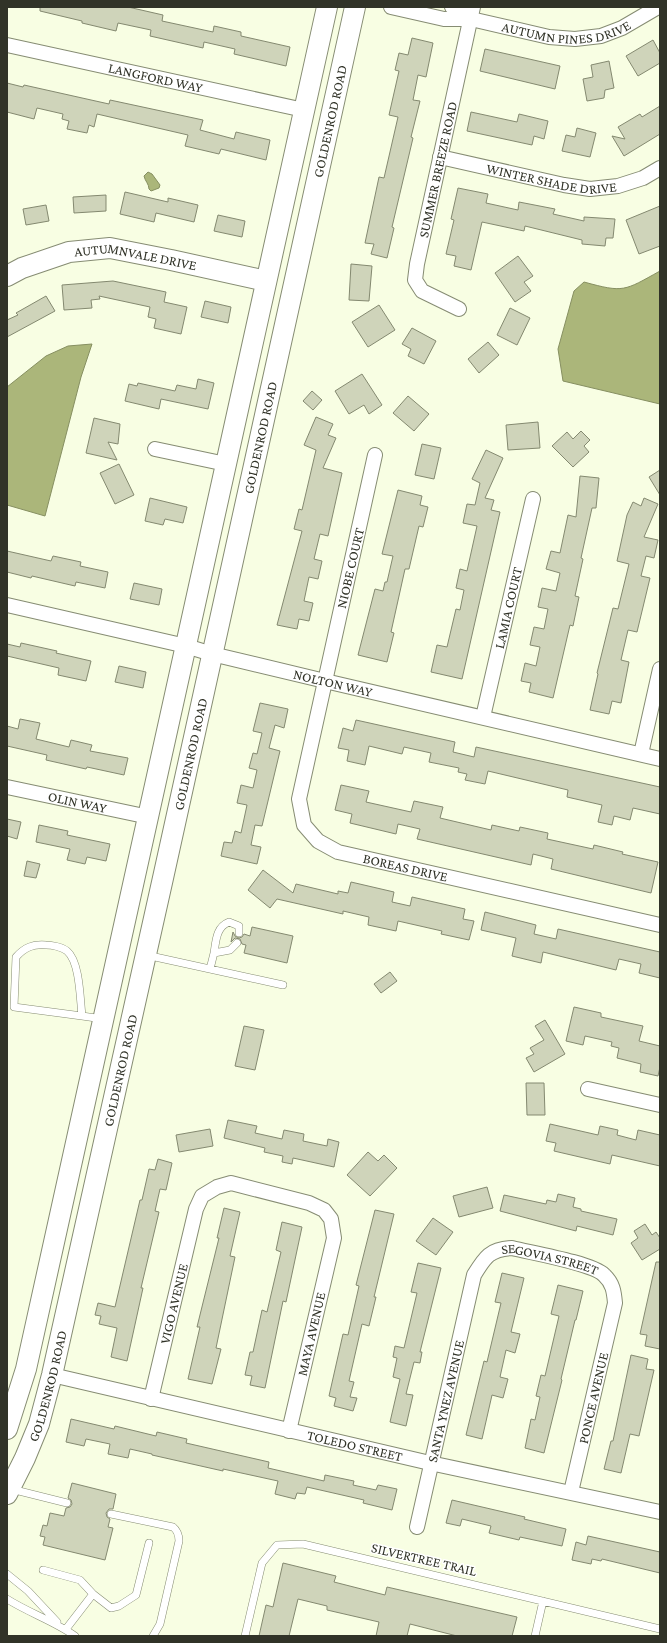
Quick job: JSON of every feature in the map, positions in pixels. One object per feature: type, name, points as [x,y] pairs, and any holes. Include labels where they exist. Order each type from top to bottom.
[{"type":"main road","name":"GOLDENROD ROAD","points":[[7,1429],[26,1369],[327,7]]},
{"type":"main road","name":"GOLDENROD ROAD","points":[[8,1491],[25,1458],[39,1424],[52,1375],[355,7]]},
{"type":"main road","points":[[304,110],[311,122],[315,135],[311,160],[314,188]]},
{"type":"main road","name":"AUTUMNVALE DRIVE","points":[[7,276],[22,268],[69,252],[110,248],[266,281]]},
{"type":"main road","points":[[104,1020],[112,1032],[115,1046],[104,1093],[112,1109]]},
{"type":"street","name":"AUTUMN PINES DRIVE","points":[[391,7],[444,19],[472,13]]},
{"type":"street","name":"AUTUMN PINES DRIVE","points":[[452,7],[549,37],[574,39],[601,36],[622,28],[658,7]]},
{"type":"street","name":"SUMMER BREEZE ROAD","points":[[459,309],[422,291],[415,280],[440,157],[472,13]]},
{"type":"street","name":"LANGFORD WAY","points":[[7,45],[304,110]]},
{"type":"street","name":"WINTER SHADE DRIVE","points":[[440,157],[590,190],[618,186],[643,178],[660,168]]},
{"type":"street","points":[[155,449],[226,464]]},
{"type":"street","name":"NIOBE COURT","points":[[324,681],[375,455]]},
{"type":"street","name":"LAMIA COURT","points":[[484,717],[533,499]]},
{"type":"street","name":"NOLTON WAY","points":[[7,605],[186,646],[212,654],[324,681],[660,759]]},
{"type":"street","points":[[641,754],[660,669]]},
{"type":"street","name":"BOREAS DRIVE","points":[[324,681],[299,799],[304,825],[318,841],[338,852],[660,925]]},
{"type":"street","name":"OLIN WAY","points":[[7,786],[149,817]]},
{"type":"street","points":[[588,1088],[660,1106]]},
{"type":"street","name":"MAYA AVENUE","points":[[196,1209],[202,1196],[217,1187],[231,1184],[309,1203],[324,1210],[331,1219],[334,1238],[289,1430]]},
{"type":"street","name":"VIGO AVENUE","points":[[151,1399],[196,1209]]},
{"type":"street","name":"SEGOVIA STREET","points":[[474,1275],[484,1258],[499,1249],[512,1248],[589,1266],[604,1274],[614,1288],[615,1303]]},
{"type":"street","name":"SANTA YNEZ AVENUE","points":[[417,1527],[430,1463],[474,1275]]},
{"type":"street","name":"PONCE AVENUE","points":[[571,1492],[615,1303]]},
{"type":"street","name":"TOLEDO STREET","points":[[52,1375],[430,1463],[660,1512]]},
{"type":"lane","points":[[210,969],[219,930],[224,924],[229,922],[239,926],[239,933]]},
{"type":"lane","points":[[214,953],[230,950],[237,943]]},
{"type":"lane","points":[[82,1016],[75,965],[72,956],[66,950],[52,945],[37,945],[24,948],[16,957],[14,1007],[104,1020]]},
{"type":"lane","points":[[146,955],[284,985]]},
{"type":"lane","points":[[8,1491],[67,1504]]},
{"type":"lane","points":[[111,1514],[173,1527],[177,1530],[179,1541],[160,1624],[153,1636]]},
{"type":"lane","points":[[43,1570],[80,1580],[93,1594],[111,1608],[119,1606],[136,1595],[149,1543]]},
{"type":"lane","name":"SILVERTREE TRAIL","points":[[245,1636],[262,1563],[277,1545],[303,1544],[660,1629]]},
{"type":"lane","points":[[7,1574],[28,1590],[63,1627],[75,1636]]},
{"type":"lane","points":[[63,1627],[93,1594]]},
{"type":"lane","points":[[7,1599],[17,1606],[63,1627]]},
{"type":"lane","points":[[535,1636],[543,1601]]},
{"type":"shaded area","points":[[148,172],[152,174],[160,185],[159,188],[151,191],[149,189],[144,176]]},
{"type":"shaded area","points":[[660,271],[660,404],[563,381],[558,349],[574,291],[584,282],[608,288],[624,288],[639,283]]},
{"type":"shaded area","points":[[92,344],[81,377],[45,516],[7,505],[7,387],[46,356],[68,346]]},
{"type":"building","points":[[40,7],[128,7],[163,15],[162,21],[213,32],[214,26],[241,32],[241,36],[290,47],[286,66],[234,54],[235,49],[204,42],[203,48],[150,36],[151,30],[118,23],[116,31],[82,23],[82,21],[40,11]]},
{"type":"building","points":[[412,38],[433,43],[426,77],[418,75],[413,100],[420,101],[392,227],[394,228],[387,258],[371,254],[374,244],[365,243],[379,177],[384,178],[398,117],[389,115],[399,71],[395,70],[399,53],[408,55]]},
{"type":"building","points":[[653,40],[660,53],[660,63],[638,76],[626,56]]},
{"type":"building","points":[[485,49],[560,66],[555,89],[480,71]]},
{"type":"building","points":[[609,61],[614,88],[605,90],[604,98],[587,101],[583,79],[593,77],[591,65]]},
{"type":"building","points":[[7,83],[23,87],[24,85],[109,104],[110,100],[203,120],[200,130],[234,139],[236,132],[270,140],[266,160],[221,149],[219,154],[185,146],[188,135],[97,114],[94,127],[89,125],[87,133],[67,129],[69,121],[62,119],[63,114],[37,108],[34,119],[7,112]]},
{"type":"building","points":[[660,106],[660,134],[624,156],[612,136],[625,139],[618,127],[640,114],[642,117]]},
{"type":"building","points":[[471,112],[517,122],[519,114],[548,121],[544,139],[534,136],[532,145],[467,131]]},
{"type":"building","points":[[577,128],[596,133],[590,157],[562,151],[566,135],[575,137]]},
{"type":"building","points":[[458,188],[488,194],[486,203],[518,210],[519,202],[555,209],[553,214],[584,221],[584,217],[615,219],[613,238],[606,238],[605,246],[582,244],[582,240],[525,226],[524,231],[482,222],[471,270],[454,266],[456,256],[446,254],[454,220],[451,219]]},
{"type":"building","points":[[125,192],[168,202],[168,198],[198,205],[194,222],[156,213],[154,222],[120,214]]},
{"type":"building","points":[[106,195],[106,211],[74,213],[73,197]]},
{"type":"building","points":[[46,205],[49,221],[26,225],[23,209]]},
{"type":"building","points":[[660,206],[660,246],[639,254],[626,220]]},
{"type":"building","points":[[218,215],[245,221],[242,237],[214,231]]},
{"type":"building","points":[[518,256],[533,276],[524,282],[531,291],[515,302],[495,273]]},
{"type":"building","points":[[351,264],[372,266],[369,301],[349,300]]},
{"type":"building","points":[[113,281],[166,292],[164,302],[187,307],[181,334],[154,328],[156,319],[148,317],[150,307],[99,296],[100,299],[91,300],[92,308],[64,310],[62,285]]},
{"type":"building","points":[[46,296],[55,311],[7,337],[7,320],[18,315],[16,313]]},
{"type":"building","points":[[205,301],[231,307],[228,323],[201,317]]},
{"type":"building","points":[[379,305],[395,330],[368,347],[352,322]]},
{"type":"building","points":[[510,308],[530,318],[517,345],[497,335]]},
{"type":"building","points":[[412,328],[436,341],[424,364],[408,356],[411,349],[402,344]]},
{"type":"building","points":[[488,342],[499,355],[479,373],[468,359]]},
{"type":"building","points":[[362,374],[382,405],[369,414],[364,405],[349,414],[335,391]]},
{"type":"building","points":[[198,379],[214,383],[208,409],[161,399],[159,409],[125,401],[129,384],[137,386],[138,383],[175,391],[177,385],[196,389]]},
{"type":"building","points":[[312,391],[322,400],[313,410],[303,401]]},
{"type":"building","points":[[408,396],[429,414],[414,431],[393,413]]},
{"type":"building","points":[[316,417],[333,424],[328,435],[336,438],[323,468],[342,473],[328,536],[320,534],[314,559],[322,561],[318,579],[309,577],[304,601],[313,603],[309,621],[299,619],[297,629],[277,625],[302,531],[294,529],[299,509],[302,510],[316,450],[304,445]]},
{"type":"building","points":[[94,418],[120,424],[118,444],[108,442],[117,460],[86,453]]},
{"type":"building","points":[[538,422],[540,448],[508,450],[506,425]]},
{"type":"building","points":[[581,431],[590,440],[584,446],[589,452],[573,467],[552,446],[567,432],[573,439]]},
{"type":"building","points":[[422,444],[441,448],[434,479],[415,475]]},
{"type":"building","points":[[486,450],[503,458],[485,498],[494,500],[491,510],[500,512],[462,679],[431,672],[437,645],[447,647],[456,609],[460,610],[464,590],[456,588],[460,569],[467,571],[477,526],[463,523],[467,504],[475,505],[480,483],[472,479]]},
{"type":"building","points":[[119,464],[134,495],[115,504],[100,473]]},
{"type":"building","points":[[660,470],[660,495],[649,477]]},
{"type":"building","points":[[580,476],[599,478],[596,508],[592,508],[581,558],[583,559],[575,596],[579,597],[573,626],[570,625],[553,698],[529,692],[531,683],[521,681],[525,663],[536,666],[540,647],[530,645],[534,627],[544,629],[548,609],[538,607],[542,588],[556,591],[560,573],[546,569],[551,551],[560,553],[568,515],[576,517]]},
{"type":"building","points":[[398,490],[422,496],[420,505],[428,507],[423,527],[419,526],[409,569],[405,569],[391,632],[394,633],[387,662],[358,655],[375,589],[383,591],[385,582],[387,582],[393,556],[382,554]]},
{"type":"building","points":[[150,498],[187,507],[183,523],[165,519],[163,525],[145,521]]},
{"type":"building","points":[[644,498],[658,504],[644,537],[658,540],[654,558],[646,556],[641,576],[650,578],[637,632],[628,630],[621,660],[629,662],[621,703],[612,701],[609,714],[590,710],[597,673],[613,608],[618,609],[629,564],[617,561],[627,515],[633,502],[641,506]]},
{"type":"building","points":[[7,551],[51,561],[53,556],[81,562],[80,566],[108,572],[105,588],[76,582],[75,586],[7,572]]},
{"type":"building","points":[[134,583],[162,589],[159,605],[130,599]]},
{"type":"building","points":[[21,643],[57,651],[56,653],[91,661],[86,681],[58,675],[59,668],[7,656],[7,644],[20,647]]},
{"type":"building","points":[[119,666],[146,672],[143,688],[115,682]]},
{"type":"building","points":[[260,703],[288,709],[284,728],[275,725],[269,748],[280,751],[262,826],[255,825],[251,845],[261,847],[257,864],[221,856],[224,842],[232,843],[235,831],[241,833],[247,805],[237,803],[241,785],[253,788],[257,770],[249,768],[253,753],[257,754],[262,733],[253,731]]},
{"type":"building","points":[[20,719],[40,723],[36,739],[69,747],[71,740],[92,745],[90,751],[128,758],[124,775],[87,767],[86,769],[46,760],[47,755],[7,746],[7,726],[18,729]]},
{"type":"building","points":[[356,720],[455,742],[453,752],[474,757],[476,747],[660,787],[660,814],[633,808],[630,820],[614,816],[612,825],[598,822],[602,805],[567,797],[568,790],[488,771],[485,784],[465,780],[467,774],[458,772],[459,768],[429,762],[431,753],[404,747],[402,754],[369,746],[365,765],[347,761],[349,750],[338,748],[343,728],[353,731]]},
{"type":"building","points":[[341,785],[369,791],[366,802],[411,812],[414,801],[443,807],[440,818],[491,830],[492,825],[519,831],[520,827],[548,833],[547,839],[593,849],[594,845],[623,852],[622,854],[658,862],[651,893],[551,869],[553,859],[533,854],[531,865],[417,839],[420,829],[398,824],[396,834],[350,823],[352,814],[335,810]]},
{"type":"building","points":[[7,819],[21,822],[17,839],[7,836]]},
{"type":"building","points":[[39,825],[68,831],[67,835],[110,844],[106,861],[87,857],[85,864],[67,860],[70,849],[36,842]]},
{"type":"building","points":[[27,861],[40,864],[36,878],[24,876]]},
{"type":"building","points":[[263,870],[293,893],[296,884],[338,894],[338,891],[348,893],[351,882],[394,892],[392,902],[410,906],[412,897],[465,909],[463,919],[474,921],[469,940],[441,934],[442,931],[398,921],[396,931],[368,925],[369,917],[343,911],[343,914],[277,899],[270,908],[248,890]]},
{"type":"building","points":[[485,912],[536,925],[534,934],[556,939],[558,929],[660,952],[660,978],[639,973],[641,964],[619,959],[616,970],[543,952],[541,963],[512,956],[516,938],[481,930]]},
{"type":"building","points":[[252,927],[293,936],[287,963],[244,953],[246,945],[242,944],[240,939],[235,938],[231,942],[233,932],[235,936],[239,938],[244,934],[250,936]]},
{"type":"building","points":[[390,972],[397,981],[381,993],[374,984]]},
{"type":"building","points":[[574,1007],[601,1013],[601,1017],[643,1026],[639,1041],[660,1046],[660,1067],[658,1076],[640,1072],[641,1064],[617,1058],[619,1048],[611,1046],[612,1042],[585,1036],[583,1045],[566,1041]]},
{"type":"building","points":[[545,1020],[565,1054],[534,1072],[526,1058],[534,1054],[530,1048],[544,1040],[535,1026]]},
{"type":"building","points":[[244,1026],[264,1030],[255,1070],[235,1066]]},
{"type":"building","points":[[526,1083],[544,1083],[545,1115],[527,1115]]},
{"type":"building","points":[[228,1120],[257,1126],[255,1133],[282,1139],[284,1130],[304,1134],[303,1141],[327,1146],[328,1139],[339,1142],[334,1167],[293,1158],[292,1164],[282,1162],[283,1156],[264,1152],[265,1148],[224,1138]]},
{"type":"building","points":[[550,1124],[598,1135],[600,1126],[618,1130],[617,1135],[636,1140],[638,1130],[660,1135],[660,1166],[612,1155],[610,1164],[554,1151],[556,1143],[546,1141]]},
{"type":"building","points":[[210,1129],[213,1146],[179,1152],[176,1135]]},
{"type":"building","points":[[368,1152],[378,1161],[384,1155],[397,1168],[370,1196],[347,1175]]},
{"type":"building","points":[[158,1159],[172,1163],[166,1190],[160,1189],[155,1211],[159,1212],[141,1288],[143,1288],[127,1361],[111,1357],[117,1328],[99,1324],[101,1316],[95,1315],[98,1303],[115,1307],[140,1200],[142,1200],[149,1169],[155,1170]]},
{"type":"building","points":[[487,1187],[493,1208],[459,1217],[453,1196]]},
{"type":"building","points":[[558,1194],[575,1198],[573,1207],[581,1209],[581,1211],[617,1219],[613,1235],[577,1226],[576,1231],[500,1211],[504,1195],[546,1204],[547,1200],[556,1202]]},
{"type":"building","points":[[224,1208],[240,1212],[230,1256],[235,1257],[216,1348],[221,1349],[212,1384],[188,1379],[200,1327],[197,1327],[219,1238],[217,1238]]},
{"type":"building","points":[[375,1210],[394,1214],[374,1297],[376,1297],[369,1326],[362,1324],[349,1381],[354,1382],[350,1397],[357,1398],[353,1411],[334,1406],[336,1398],[329,1396],[343,1334],[348,1335],[359,1286],[356,1285]]},
{"type":"building","points":[[433,1218],[453,1232],[436,1255],[416,1241]]},
{"type":"building","points":[[282,1222],[302,1227],[286,1302],[283,1301],[265,1388],[250,1385],[252,1376],[245,1375],[250,1352],[253,1352],[262,1310],[267,1312],[281,1252],[276,1250]]},
{"type":"building","points":[[645,1224],[652,1235],[656,1232],[660,1238],[660,1249],[642,1260],[631,1243],[638,1238],[634,1231]]},
{"type":"building","points":[[656,1262],[660,1262],[660,1349],[645,1346],[647,1335],[640,1334]]},
{"type":"building","points":[[418,1263],[441,1268],[420,1352],[422,1352],[420,1363],[414,1362],[406,1394],[413,1395],[406,1426],[390,1422],[400,1379],[393,1377],[397,1358],[393,1357],[395,1346],[404,1348],[417,1293],[411,1292]]},
{"type":"building","points":[[502,1273],[524,1278],[511,1332],[520,1334],[515,1353],[506,1350],[500,1377],[508,1379],[503,1398],[492,1395],[482,1439],[466,1435],[484,1361],[487,1362],[501,1303],[495,1302]]},
{"type":"building","points":[[558,1285],[583,1291],[544,1453],[525,1448],[531,1419],[535,1420],[540,1397],[536,1396],[541,1375],[545,1376],[559,1316],[551,1314]]},
{"type":"building","points":[[631,1355],[648,1359],[646,1369],[654,1370],[639,1436],[630,1434],[621,1473],[604,1469],[611,1441],[613,1441]]},
{"type":"building","points":[[71,1419],[114,1429],[115,1426],[156,1436],[157,1432],[187,1439],[186,1443],[269,1462],[268,1468],[324,1481],[325,1475],[354,1481],[353,1485],[376,1490],[378,1485],[397,1489],[392,1510],[363,1503],[364,1500],[307,1487],[305,1494],[297,1493],[295,1499],[275,1494],[278,1481],[223,1469],[223,1471],[130,1449],[128,1458],[108,1454],[110,1444],[86,1439],[84,1446],[66,1442]]},
{"type":"building","points":[[72,1483],[116,1494],[113,1509],[109,1509],[106,1513],[107,1517],[110,1519],[108,1527],[113,1528],[105,1560],[43,1545],[45,1537],[40,1536],[43,1525],[47,1526],[50,1513],[64,1516],[66,1508],[70,1507],[72,1504],[71,1500],[68,1498]]},
{"type":"building","points":[[452,1500],[525,1517],[524,1519],[566,1529],[562,1546],[520,1537],[519,1540],[489,1533],[491,1526],[462,1519],[460,1526],[446,1523]]},
{"type":"building","points":[[588,1536],[660,1552],[660,1573],[602,1559],[601,1561],[592,1559],[591,1564],[572,1560],[576,1542],[586,1545]]},
{"type":"building","points":[[283,1563],[336,1576],[334,1582],[385,1595],[387,1587],[517,1617],[512,1636],[457,1636],[410,1624],[407,1636],[376,1636],[379,1622],[327,1610],[327,1606],[298,1599],[289,1636],[259,1636],[266,1605],[273,1607]]}]
